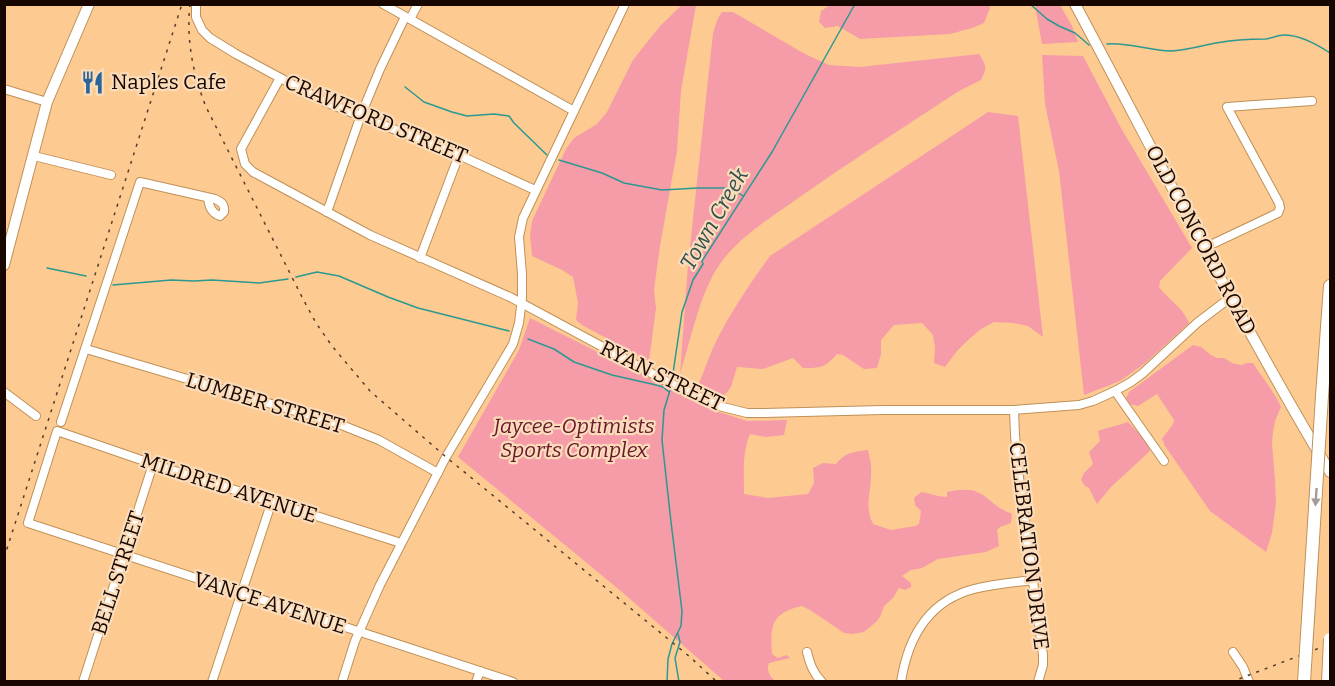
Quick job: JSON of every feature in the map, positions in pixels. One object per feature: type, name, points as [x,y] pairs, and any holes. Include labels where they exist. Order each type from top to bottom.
[{"type":"highway","points":[[1304,681],[1330,286]]},
{"type":"highway","points":[[1328,681],[1330,639]]},
{"type":"main road","points":[[4,265],[8,238],[34,156],[47,102],[89,4]]},
{"type":"main road","name":"OLD CONCORD ROAD","points":[[1075,4],[1204,248],[1289,403],[1330,472]]},
{"type":"street","name":"CRAWFORD STREET","points":[[196,4],[196,17],[202,30],[210,38],[236,54],[325,102],[459,155],[535,190]]},
{"type":"street","points":[[383,4],[574,111]]},
{"type":"street","points":[[327,212],[361,115],[380,69],[407,18],[418,4]]},
{"type":"street","points":[[342,681],[359,631],[380,585],[438,474],[510,350],[516,334],[521,304],[519,246],[523,218],[625,4]]},
{"type":"street","name":"RYAN STREET","points":[[280,78],[242,149],[245,164],[253,172],[370,235],[505,295],[666,381],[719,406],[747,413],[1014,410],[1078,405],[1115,392],[1143,373],[1197,323],[1231,297]]},
{"type":"street","points":[[4,88],[47,102]]},
{"type":"street","points":[[1204,248],[1278,213],[1280,208],[1227,107],[1312,101]]},
{"type":"street","points":[[420,258],[459,155]]},
{"type":"street","points":[[34,156],[111,175]]},
{"type":"street","points":[[61,422],[140,183],[209,198]]},
{"type":"street","name":"LUMBER STREET","points":[[86,348],[347,427],[379,440],[438,474]]},
{"type":"street","points":[[4,392],[36,416]]},
{"type":"street","points":[[1115,392],[1164,461]]},
{"type":"street","name":"CELEBRATION DRIVE","points":[[1014,410],[1018,470],[1043,655],[1043,666],[1038,681]]},
{"type":"street","name":"MILDRED AVENUE","points":[[28,523],[57,431],[402,543]]},
{"type":"street","name":"BELL STREET","points":[[83,681],[153,464]]},
{"type":"street","points":[[212,681],[272,501]]},
{"type":"street","name":"VANCE AVENUE","points":[[28,523],[513,681]]},
{"type":"street","points":[[901,681],[906,655],[916,632],[929,614],[949,599],[972,589],[1034,580]]},
{"type":"street","points":[[807,652],[809,663],[816,676],[822,681]]},
{"type":"street","points":[[1233,652],[1249,681]]},
{"type":"street","points":[[476,681],[480,671]]},
{"type":"green space","points":[[989,4],[990,8],[984,23],[950,34],[860,39],[838,26],[825,28],[819,22],[821,11],[830,5]]},
{"type":"green space","points":[[682,5],[696,5],[681,91],[677,151],[654,290],[656,308],[649,361],[576,320],[578,303],[573,277],[532,256],[530,235],[532,221],[566,149],[574,138],[597,124],[607,112],[633,60],[660,26]]},
{"type":"green space","points":[[1035,5],[1060,5],[1078,42],[1042,44]]},
{"type":"green space","points":[[722,12],[733,12],[805,54],[829,65],[860,67],[979,54],[985,64],[985,70],[981,80],[959,91],[835,173],[741,240],[724,259],[710,281],[695,320],[680,374],[688,265],[713,33]]},
{"type":"green space","points":[[1042,55],[1083,56],[1121,128],[1192,248],[1160,281],[1159,287],[1189,323],[1144,364],[1120,381],[1084,395],[1059,171],[1045,104]]},
{"type":"green space","points":[[988,112],[1018,116],[1043,337],[1028,326],[994,322],[967,341],[945,367],[934,363],[933,335],[922,323],[894,325],[881,340],[881,354],[877,368],[864,369],[843,355],[837,354],[826,365],[814,368],[803,368],[793,358],[763,369],[737,367],[731,387],[724,396],[697,388],[725,324],[770,256]]},
{"type":"green space","name":"Jaycee-Optimists Sports Complex","points":[[530,318],[713,410],[747,421],[787,420],[784,435],[766,437],[750,434],[745,456],[744,494],[768,498],[808,494],[814,483],[813,468],[823,463],[836,464],[850,453],[868,450],[871,482],[868,506],[873,524],[891,530],[915,526],[919,524],[921,511],[915,505],[914,498],[921,492],[947,497],[947,492],[960,490],[977,492],[1012,514],[1011,523],[997,530],[999,546],[986,552],[938,559],[902,576],[911,583],[911,587],[905,590],[899,588],[884,606],[880,617],[864,632],[844,633],[802,606],[784,613],[778,617],[772,628],[772,654],[778,658],[787,655],[790,658],[769,663],[769,673],[775,681],[724,681],[622,592],[458,457],[519,350]]},
{"type":"green space","points":[[1193,345],[1232,363],[1241,365],[1253,363],[1281,407],[1273,432],[1276,503],[1272,533],[1266,552],[1210,511],[1165,446],[1162,439],[1174,420],[1157,394],[1138,406],[1130,404],[1126,398],[1129,392]]},
{"type":"green space","points":[[1128,422],[1147,442],[1150,451],[1111,487],[1097,504],[1089,488],[1081,480],[1093,464],[1089,452],[1100,441],[1098,431]]},
{"type":"waterway","name":"Town Creek","points":[[672,380],[682,312],[693,280],[703,264],[702,261],[772,152],[855,4]]},
{"type":"waterway","points":[[1030,4],[1047,19],[1075,33],[1089,45]]},
{"type":"waterway","points":[[1107,44],[1171,51],[1222,42],[1290,35],[1330,53]]},
{"type":"waterway","points":[[405,87],[424,102],[452,112],[467,116],[494,114],[509,116],[548,156]]},
{"type":"waterway","points":[[559,160],[602,173],[624,183],[662,190],[724,188],[734,190],[743,196]]},
{"type":"waterway","points":[[47,268],[86,276]]},
{"type":"waterway","points":[[296,277],[317,272],[339,276],[418,308],[509,331]]},
{"type":"waterway","points":[[113,285],[171,280],[259,283],[288,279]]},
{"type":"waterway","points":[[528,339],[554,349],[574,362],[612,375],[663,387],[669,392]]},
{"type":"waterway","name":"Town Creek","points":[[667,682],[668,659],[681,626],[682,611],[662,440],[664,410],[671,387]]},
{"type":"waterway","points":[[678,634],[680,642],[675,658],[679,682]]},
{"type":"railway","points":[[4,558],[182,4]]},
{"type":"railway","points":[[190,4],[189,31],[192,57],[197,82],[206,107],[303,299],[332,346],[370,391],[446,457],[690,657],[717,682]]},
{"type":"railway","points":[[1231,682],[1330,644]]},
{"type":"place","name":"Naples Cafe","points":[[93,82]]}]
